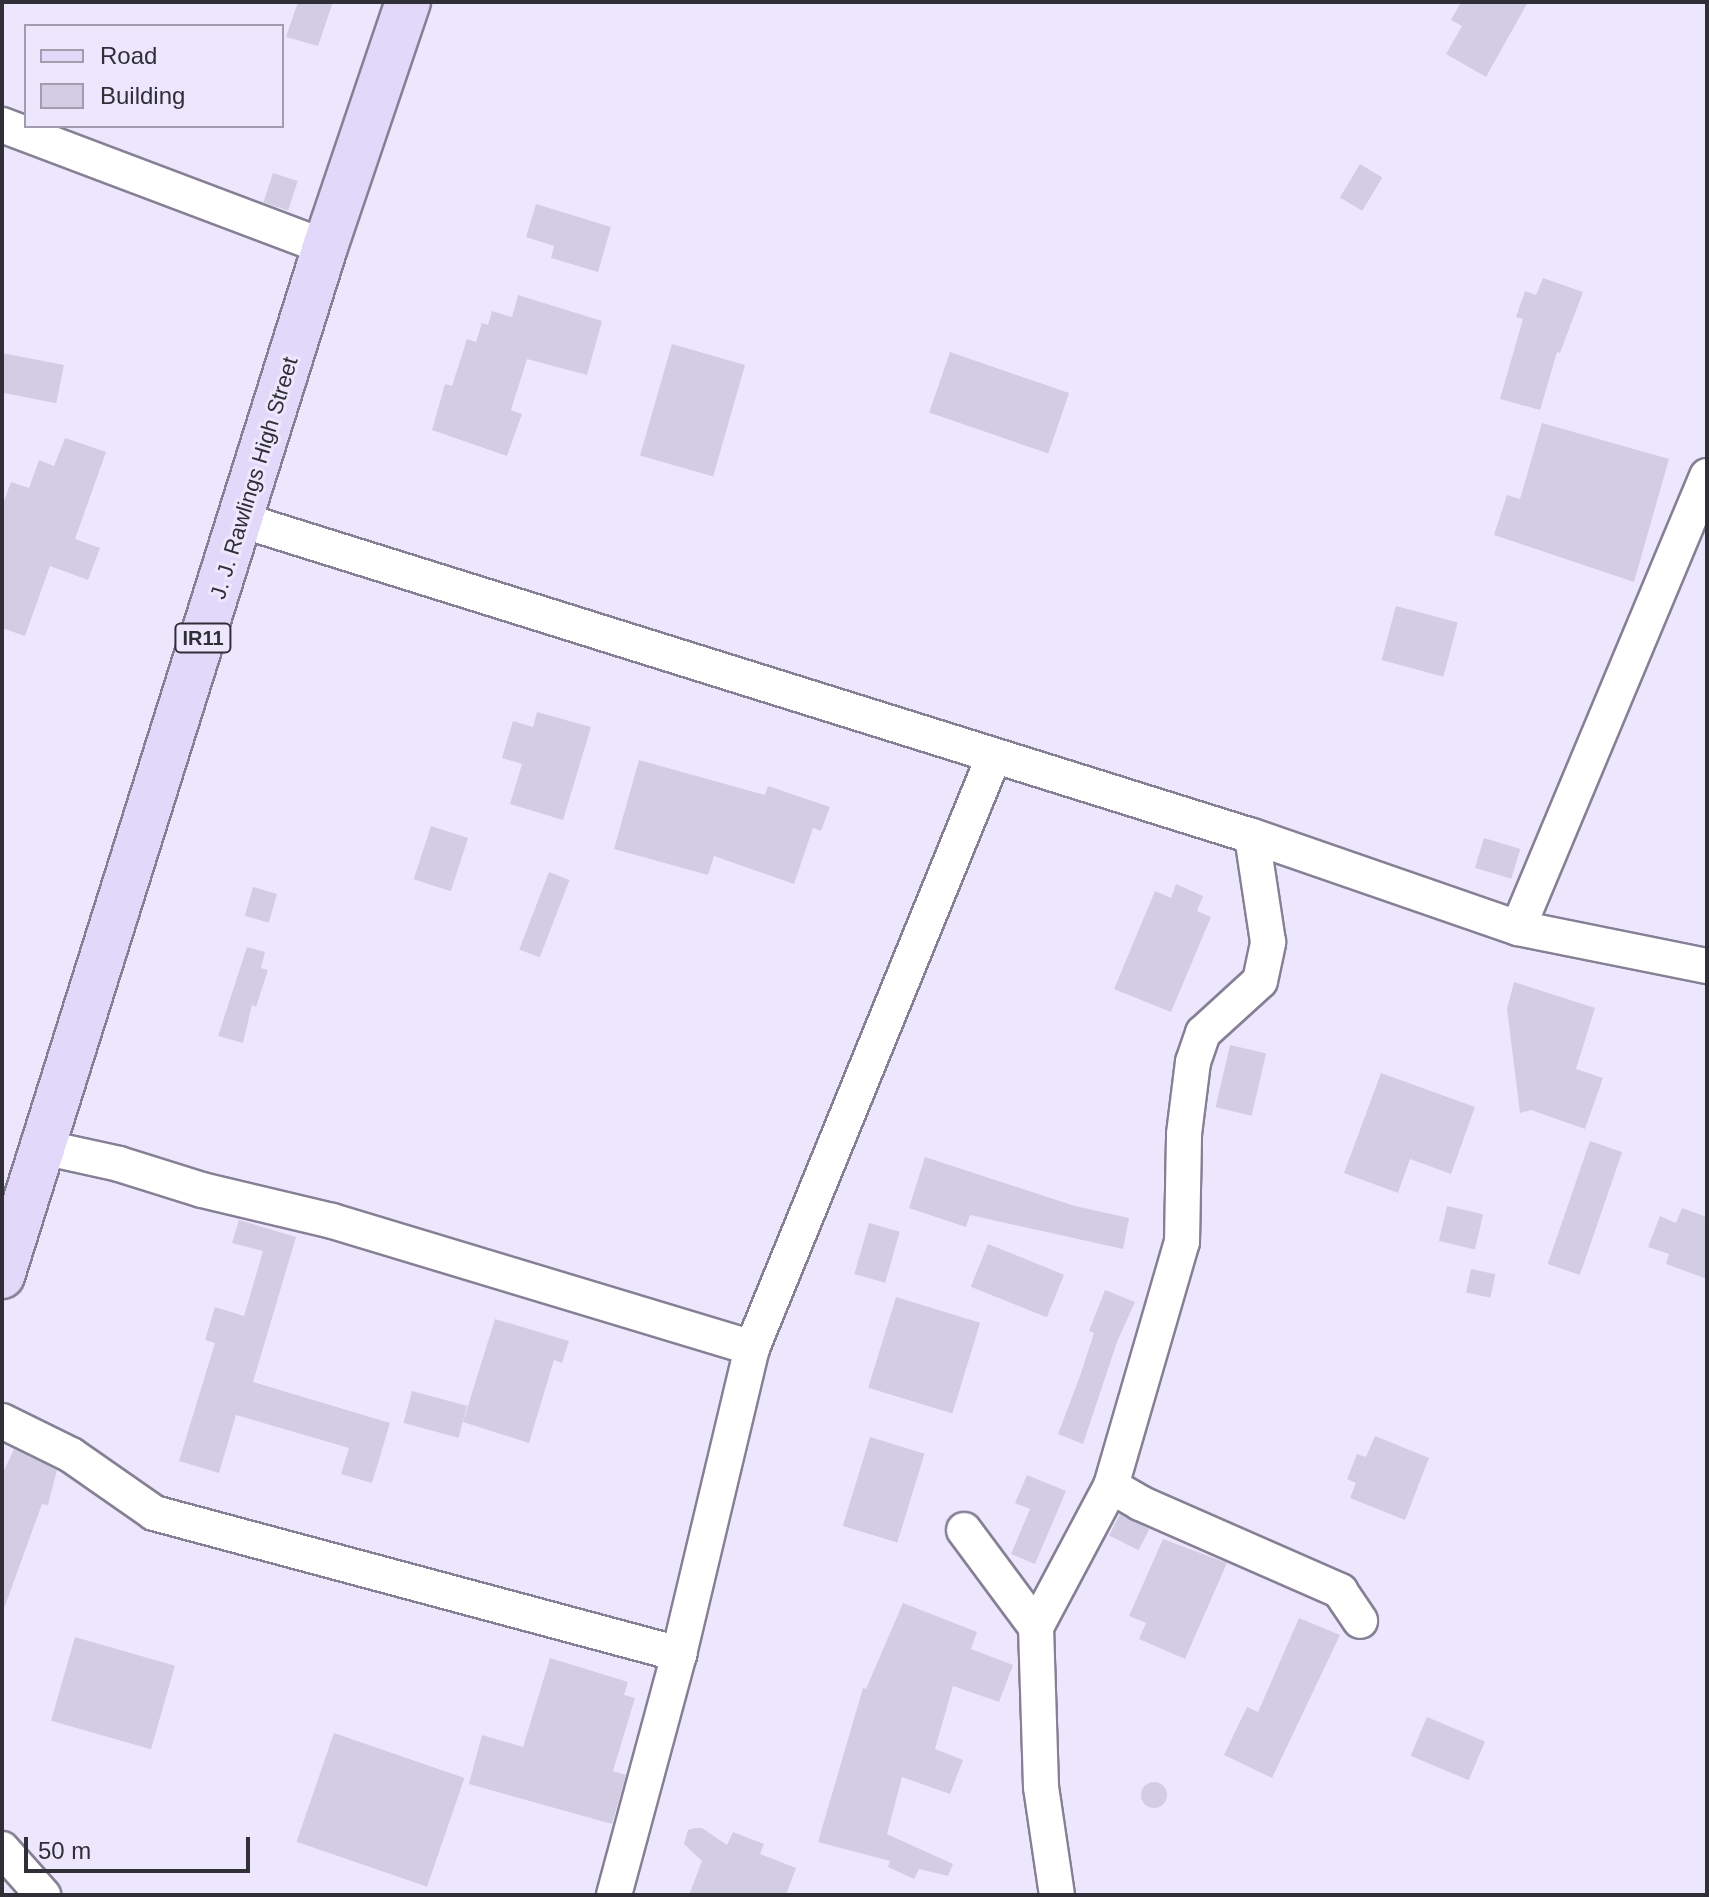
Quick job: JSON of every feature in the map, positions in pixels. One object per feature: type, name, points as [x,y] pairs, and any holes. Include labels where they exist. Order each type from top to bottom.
[{"type":"main road","name":"J. J. Rawlings High Street","points":[[2,1276],[15,1188],[42,1147],[325,247],[408,2]]},
{"type":"street","points":[[2,125],[325,247]]},
{"type":"street","points":[[1518,928],[1707,476]]},
{"type":"street","points":[[241,520],[1252,836],[1518,928],[1707,966]]},
{"type":"street","points":[[614,1895],[679,1654],[752,1348],[994,756]]},
{"type":"street","points":[[1057,1895],[1041,1787],[1036,1627],[1111,1486],[1182,1242],[1184,1134],[1193,1062],[1203,1033],[1260,981],[1268,942],[1252,836]]},
{"type":"street","points":[[42,1147],[332,1221],[752,1348]]},
{"type":"street","points":[[2,1421],[71,1455],[154,1513],[679,1654]]},
{"type":"street","points":[[1111,1486],[1140,1503],[1340,1591],[1360,1621]]},
{"type":"street","points":[[964,1530],[1036,1627]]},
{"type":"street","points":[[2,1849],[43,1895]]},
{"type":"building","points":[[298,2],[333,2],[318,46],[286,37]]},
{"type":"building","points":[[1461,2],[1528,2],[1486,77],[1446,54],[1462,26],[1451,20]]},
{"type":"building","points":[[1360,164],[1382,177],[1362,211],[1340,197]]},
{"type":"building","points":[[273,173],[298,181],[288,211],[263,202]]},
{"type":"building","points":[[536,204],[611,227],[598,272],[551,258],[554,246],[526,237]]},
{"type":"building","points":[[1543,278],[1583,292],[1560,353],[1557,352],[1540,410],[1500,399],[1523,319],[1516,317],[1525,291],[1536,295]]},
{"type":"building","points":[[518,295],[602,321],[587,375],[527,359],[511,410],[522,414],[507,456],[432,430],[445,384],[452,386],[467,339],[476,342],[482,323],[488,325],[492,311],[512,317]]},
{"type":"building","points":[[672,344],[745,365],[713,476],[640,456]]},
{"type":"building","points":[[950,352],[1069,393],[1048,454],[929,413]]},
{"type":"building","points":[[2,353],[64,365],[56,403],[2,393]]},
{"type":"building","points":[[1542,423],[1669,459],[1634,582],[1494,535],[1507,495],[1520,499]]},
{"type":"building","points":[[65,438],[106,452],[75,539],[100,548],[88,580],[50,566],[25,636],[2,628],[2,506],[11,482],[29,488],[39,460],[54,466]]},
{"type":"building","points":[[1396,606],[1458,623],[1443,677],[1382,660]]},
{"type":"building","points":[[537,712],[591,727],[563,820],[510,804],[522,764],[502,758],[513,721],[533,727]]},
{"type":"building","points":[[639,760],[765,795],[768,786],[830,807],[821,831],[813,828],[794,884],[714,856],[708,875],[614,849]]},
{"type":"building","points":[[431,826],[468,838],[451,891],[414,879]]},
{"type":"building","points":[[1484,838],[1520,849],[1511,879],[1475,868]]},
{"type":"building","points":[[549,872],[570,880],[540,957],[519,949]]},
{"type":"building","points":[[1176,884],[1203,896],[1197,911],[1211,917],[1171,1012],[1114,989],[1155,891],[1171,898]]},
{"type":"building","points":[[253,887],[277,894],[269,923],[245,916]]},
{"type":"building","points":[[247,947],[265,952],[261,968],[268,970],[256,1007],[252,1005],[243,1043],[218,1036]]},
{"type":"building","points":[[1514,982],[1595,1008],[1576,1069],[1603,1078],[1585,1129],[1531,1110],[1520,1113],[1507,1009]]},
{"type":"building","points":[[1230,1045],[1266,1053],[1252,1116],[1216,1107]]},
{"type":"building","points":[[1381,1073],[1475,1107],[1451,1174],[1410,1159],[1398,1193],[1344,1173]]},
{"type":"building","points":[[1590,1141],[1622,1152],[1580,1275],[1548,1264]]},
{"type":"building","points":[[925,1157],[1075,1206],[1129,1218],[1123,1249],[970,1215],[966,1227],[909,1208]]},
{"type":"building","points":[[1447,1206],[1483,1214],[1475,1249],[1439,1241]]},
{"type":"building","points":[[1682,1208],[1707,1217],[1707,1279],[1666,1264],[1669,1254],[1648,1247],[1660,1216],[1676,1223]]},
{"type":"building","points":[[239,1220],[296,1237],[253,1382],[390,1423],[372,1483],[341,1474],[349,1448],[236,1415],[219,1473],[179,1461],[215,1343],[205,1340],[215,1307],[244,1316],[263,1251],[232,1243]]},
{"type":"building","points":[[869,1223],[900,1232],[885,1283],[854,1274]]},
{"type":"building","points":[[988,1244],[1064,1275],[1047,1317],[971,1287]]},
{"type":"building","points":[[1471,1269],[1495,1274],[1490,1298],[1466,1292]]},
{"type":"building","points":[[1105,1290],[1135,1302],[1117,1342],[1083,1444],[1058,1434],[1080,1376],[1094,1333],[1089,1331]]},
{"type":"building","points":[[896,1297],[980,1323],[952,1414],[868,1388]]},
{"type":"building","points":[[495,1319],[569,1341],[562,1363],[554,1360],[529,1443],[463,1422]]},
{"type":"building","points":[[412,1391],[467,1406],[459,1438],[403,1423]]},
{"type":"building","points":[[1375,1436],[1429,1458],[1405,1520],[1350,1498],[1356,1483],[1347,1479],[1357,1454],[1366,1457]]},
{"type":"building","points":[[870,1437],[925,1454],[897,1543],[843,1526]]},
{"type":"building","points":[[14,1449],[57,1470],[48,1505],[42,1504],[5,1606],[2,1606],[2,1475]]},
{"type":"building","points":[[1027,1475],[1066,1491],[1035,1564],[1011,1554],[1030,1509],[1015,1503]]},
{"type":"building","points":[[1120,1514],[1149,1529],[1139,1550],[1109,1535]]},
{"type":"building","points":[[1163,1539],[1227,1563],[1185,1659],[1139,1639],[1146,1623],[1129,1616]]},
{"type":"building","points":[[903,1603],[977,1632],[971,1649],[1013,1665],[999,1702],[953,1686],[935,1749],[963,1760],[950,1794],[902,1777],[887,1834],[953,1864],[948,1876],[919,1869],[914,1879],[888,1867],[890,1861],[818,1842],[863,1688],[866,1689]]},
{"type":"building","points":[[1299,1618],[1340,1635],[1272,1778],[1224,1755],[1247,1707],[1258,1712]]},
{"type":"building","points":[[75,1637],[175,1666],[151,1749],[51,1721]]},
{"type":"building","points":[[550,1658],[628,1682],[624,1695],[635,1698],[613,1771],[626,1775],[612,1824],[469,1784],[482,1735],[523,1747]]},
{"type":"building","points":[[1427,1717],[1485,1742],[1469,1780],[1411,1756]]},
{"type":"building","points":[[334,1733],[464,1778],[427,1887],[297,1842]]},
{"type":"building","points":[[1154,1782],[1163,1786],[1167,1795],[1163,1804],[1154,1808],[1145,1804],[1141,1795],[1145,1786]]},
{"type":"building","points":[[702,1828],[727,1845],[733,1832],[764,1844],[760,1854],[796,1868],[786,1895],[689,1895],[702,1861],[684,1844],[688,1830]]}]
